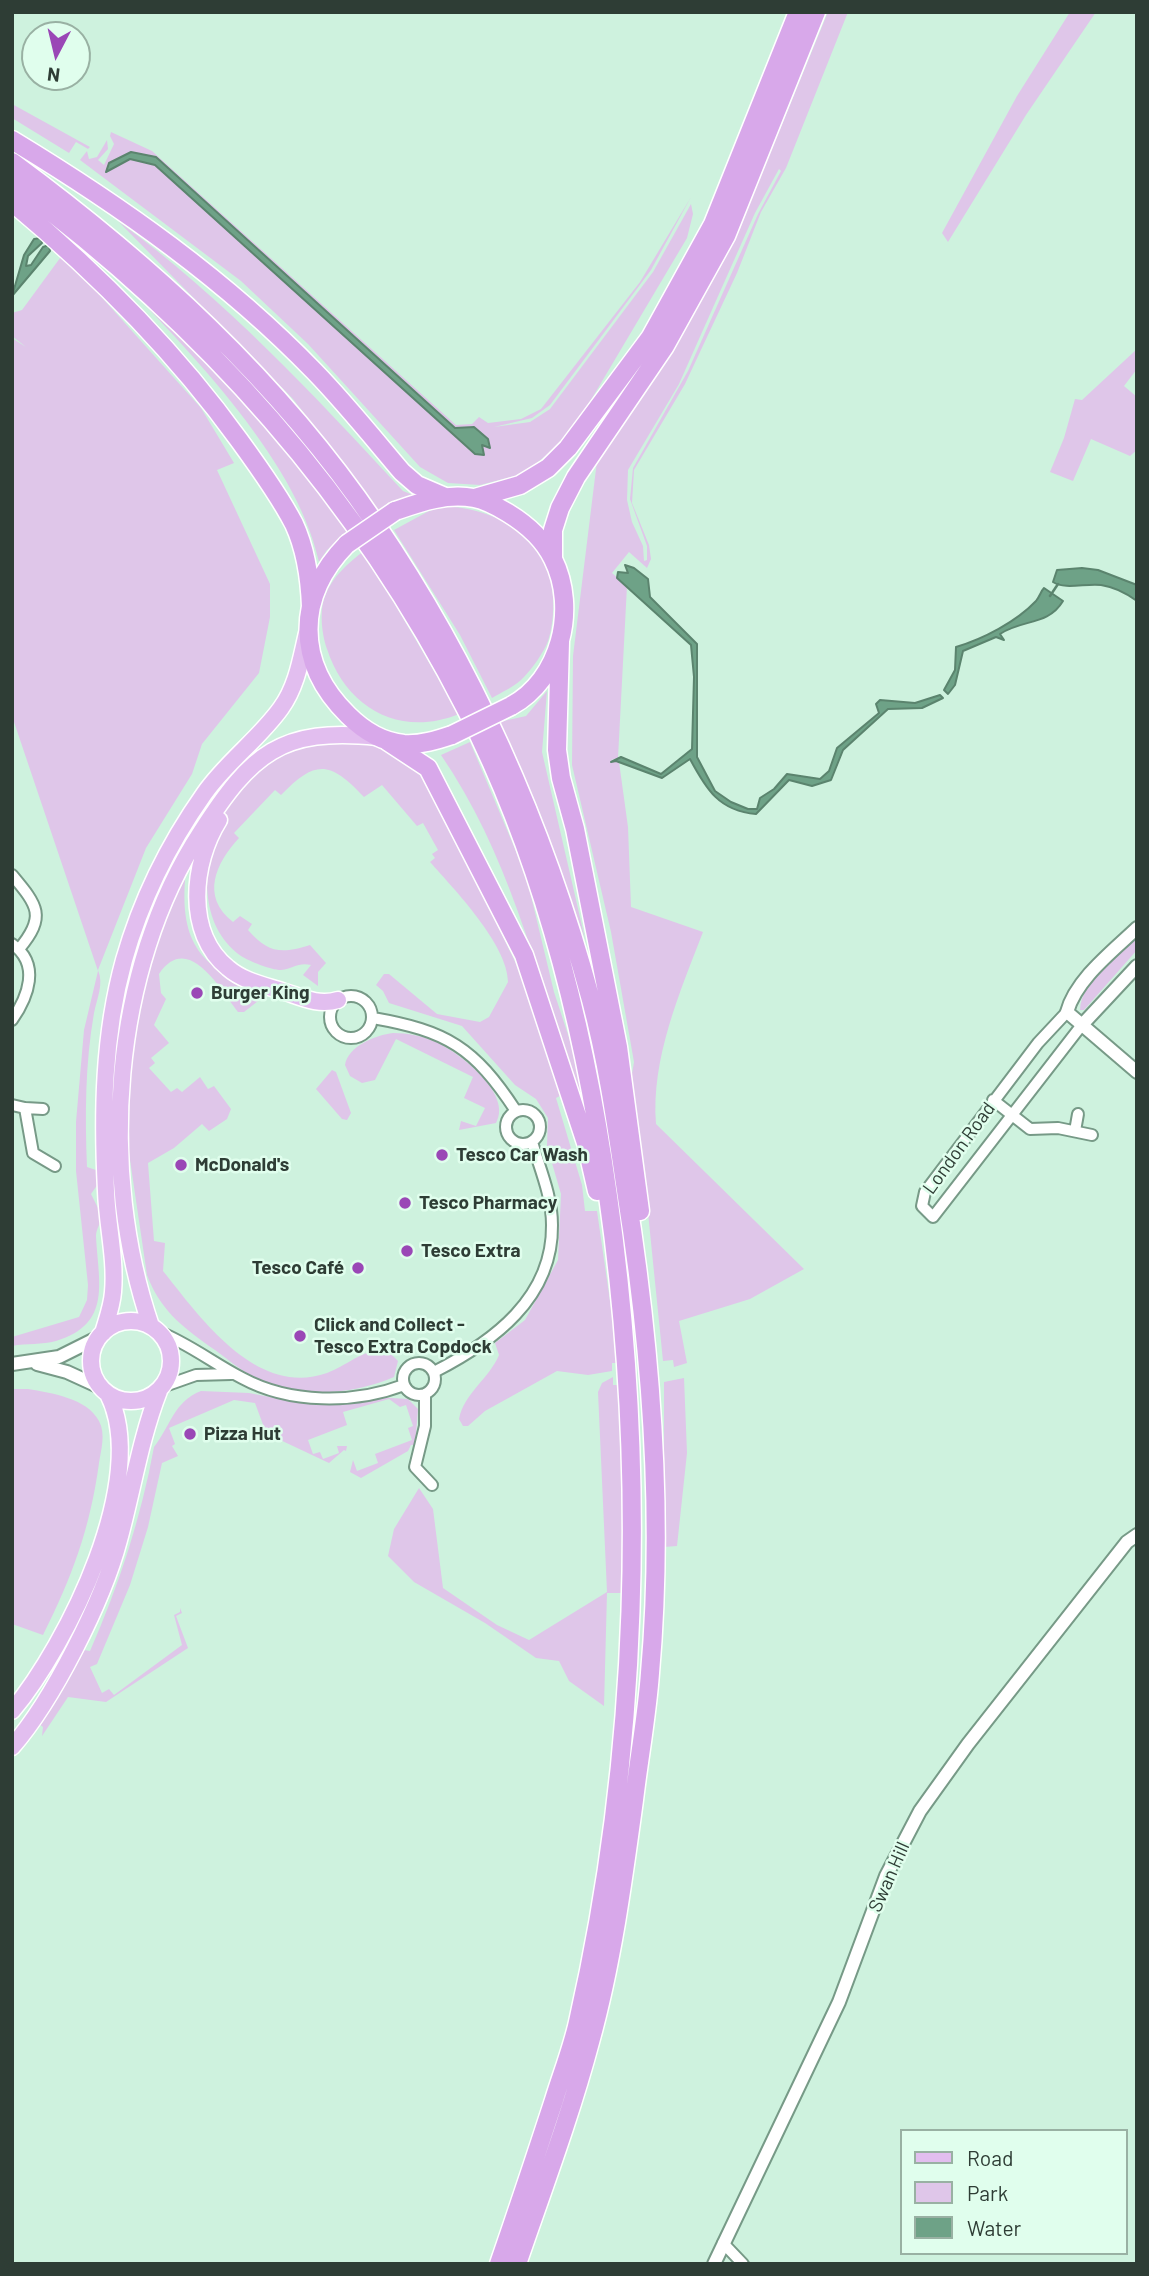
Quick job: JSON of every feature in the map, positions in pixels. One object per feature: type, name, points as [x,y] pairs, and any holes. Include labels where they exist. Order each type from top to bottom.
[{"type":"highway","points":[[311,607],[330,562],[347,544],[395,511],[428,499],[475,498],[520,485],[548,468],[568,448],[650,338],[713,224],[798,12]]},
{"type":"highway","points":[[643,1313],[647,1269],[618,1047],[557,750],[563,600],[552,558],[553,530],[560,508],[576,477],[665,346],[726,236],[816,12]]},
{"type":"highway","points":[[12,140],[126,212],[193,264],[314,372],[402,472],[417,485],[445,497]]},
{"type":"highway","points":[[12,162],[79,211],[195,312],[268,387],[372,518],[450,643],[509,762],[570,930],[592,1003],[612,1098],[643,1313],[652,1423],[654,1555],[650,1672],[620,1901],[590,2041],[517,2264]]},
{"type":"highway","points":[[12,182],[127,272],[223,363],[293,443],[358,529],[425,634],[468,713],[497,777],[549,916],[594,1096],[617,1254],[631,1428],[633,1538],[629,1671],[604,1882],[576,2029],[499,2264]]},
{"type":"highway","points":[[12,202],[99,277],[201,387],[252,458],[294,525],[310,579],[311,607],[308,626],[312,658],[329,695],[355,723],[428,768],[524,955],[582,1130],[604,1223],[617,1254]]},
{"type":"highway","points":[[475,498],[517,519],[533,532],[552,558]]},
{"type":"highway","points":[[382,739],[418,743],[452,735],[511,706],[541,682],[560,642]]},
{"type":"main road","points":[[12,1711],[37,1681],[93,1573],[112,1507],[120,1455],[118,1423],[92,1367],[92,1352],[101,1335],[114,1289],[105,1170],[106,1068],[110,1026],[124,961],[140,910],[175,839],[205,793],[282,707],[296,676],[308,626]]},
{"type":"main road","points":[[12,1747],[52,1689],[107,1580],[143,1433],[161,1389],[168,1379],[172,1361],[167,1343],[154,1329],[135,1274],[120,1162],[124,1062],[130,1016],[148,941],[167,892],[218,805],[250,767],[271,751],[304,737],[330,734],[382,739]]},
{"type":"main road","points":[[250,767],[205,849],[197,889],[197,907],[205,936],[222,963],[237,975],[319,1003],[338,1000]]},
{"type":"main road","points":[[101,1335],[119,1323],[131,1321],[154,1329]]},
{"type":"main road","points":[[105,1391],[128,1401],[139,1401],[161,1389]]},
{"type":"street","points":[[12,875],[28,891],[37,909],[32,934],[16,947],[30,977],[29,991],[12,1020]]},
{"type":"street","name":"London Road","points":[[1137,928],[1086,980],[1072,999],[1067,1012],[1038,1043],[993,1100],[923,1197],[922,1206],[933,1217],[1081,1026],[1137,966]]},
{"type":"street","points":[[353,996],[364,1000],[373,1018],[363,1035],[344,1038],[330,1023],[331,1010],[338,1000],[353,996]]},
{"type":"street","points":[[1067,1012],[1137,1072]]},
{"type":"street","points":[[373,1018],[416,1026],[454,1042],[488,1072],[516,1111]]},
{"type":"street","points":[[993,1100],[1030,1129],[1075,1131],[1092,1135]]},
{"type":"street","points":[[12,1105],[43,1109]]},
{"type":"street","points":[[25,1108],[31,1148],[40,1159],[55,1166]]},
{"type":"street","points":[[528,1110],[537,1116],[540,1131],[532,1142],[516,1143],[507,1134],[507,1119],[516,1111],[528,1110]]},
{"type":"street","points":[[1075,1131],[1078,1114]]},
{"type":"street","points":[[435,1372],[464,1357],[523,1310],[541,1278],[552,1227],[548,1193],[532,1142]]},
{"type":"street","points":[[154,1329],[181,1340],[234,1374],[269,1390],[316,1398],[372,1393],[404,1385]]},
{"type":"street","points":[[12,1364],[71,1353],[101,1335]]},
{"type":"street","points":[[31,1362],[68,1372],[105,1391]]},
{"type":"street","points":[[425,1394],[412,1393],[404,1385],[404,1373],[413,1364],[424,1363],[435,1372]]},
{"type":"street","points":[[432,1485],[415,1467],[425,1426],[425,1394],[435,1383],[435,1372]]},
{"type":"street","points":[[161,1389],[196,1375],[234,1374]]},
{"type":"street","name":"Swan Hill","points":[[714,2264],[839,2003],[886,1876],[920,1811],[1054,1633],[1127,1542],[1137,1535]]},
{"type":"street","points":[[723,2243],[743,2264]]},
{"type":"green space","points":[[828,12],[848,12],[786,168],[761,212],[737,273],[685,384],[634,470],[632,503],[649,545],[651,559],[647,568],[629,552],[612,573],[627,586],[618,758],[611,760],[619,762],[628,827],[631,907],[703,932],[677,1002],[663,1050],[658,1075],[656,1124],[804,1269],[750,1299],[679,1321],[687,1363],[674,1367],[673,1360],[663,1361],[645,1183],[631,1080],[634,1062],[611,932],[572,765],[573,656],[597,461],[696,309],[722,251],[748,207]],"holes":[[[779,169],[781,171],[758,214],[688,371],[633,468],[630,499],[647,546],[647,560],[644,561],[643,546],[632,522],[627,500],[628,470],[679,384],[755,213]]]},
{"type":"green space","points":[[1070,12],[1096,12],[1026,115],[948,242],[942,233],[1017,96]]},
{"type":"green space","points":[[12,104],[90,147],[88,149],[76,142],[69,153],[12,118]]},
{"type":"green space","points":[[111,132],[152,151],[456,425],[472,424],[479,417],[488,423],[521,419],[541,409],[640,282],[691,197],[651,270],[550,405],[532,418],[494,427],[530,422],[550,409],[653,272],[691,204],[693,214],[687,238],[569,437],[523,474],[480,485],[448,483],[420,467],[308,344],[241,281],[80,160],[87,151],[89,159],[97,157],[107,140],[108,149],[98,160],[104,165],[114,144]],"holes":[[[131,152],[156,157],[455,428],[474,427],[482,445],[481,456],[155,165],[130,159],[114,168]]]},
{"type":"green space","points":[[118,221],[195,282],[231,315],[302,384],[403,491],[413,495],[379,511],[293,399]]},
{"type":"green space","points":[[63,254],[201,408],[234,463],[217,470],[270,584],[270,617],[259,673],[202,744],[192,774],[146,848],[98,970],[100,986],[91,1032],[86,1109],[87,1167],[96,1170],[98,1184],[91,1194],[102,1216],[96,1236],[99,1285],[94,1312],[87,1324],[56,1341],[12,1346],[12,1337],[79,1317],[87,1300],[88,1285],[76,1171],[76,1122],[84,1030],[98,971],[12,716],[12,338],[26,347],[12,336],[12,313],[22,310]]},
{"type":"green space","points":[[104,262],[256,410],[351,531],[327,550],[319,562],[306,522],[286,481],[261,441],[199,363]]},
{"type":"green space","points":[[1137,349],[1137,369],[1124,386],[1137,397],[1137,450],[1130,456],[1091,439],[1073,481],[1050,472],[1064,438],[1075,399],[1082,400]]},
{"type":"green space","points":[[445,506],[479,512],[511,525],[538,548],[549,573],[553,616],[546,645],[521,680],[492,698],[460,635],[394,530],[429,511]]},
{"type":"green space","points":[[364,551],[459,714],[437,721],[396,720],[378,713],[362,702],[347,687],[336,670],[324,637],[323,602],[336,577]]},
{"type":"green space","points":[[547,691],[542,752],[585,939],[537,806],[499,722],[526,716]]},
{"type":"green space","points":[[357,738],[406,754],[428,781],[521,974],[567,1100],[562,1102],[560,1096],[556,1098],[582,1185],[585,1211],[597,1211],[619,1363],[612,1363],[612,1371],[588,1375],[557,1371],[485,1411],[468,1426],[463,1426],[459,1419],[466,1401],[495,1364],[499,1355],[495,1343],[525,1320],[558,1260],[561,1194],[547,1146],[548,1118],[536,1099],[515,1085],[462,1026],[389,1003],[383,991],[376,985],[384,974],[389,974],[437,1014],[480,1022],[489,1017],[508,982],[506,967],[499,951],[478,918],[430,862],[435,858],[432,854],[438,850],[423,823],[417,826],[382,785],[364,797],[342,776],[323,769],[304,775],[281,795],[275,790],[234,833],[239,838],[218,869],[214,891],[223,912],[233,922],[240,916],[252,924],[248,930],[269,947],[291,950],[310,945],[326,963],[318,972],[318,986],[303,975],[311,965],[303,964],[277,970],[241,956],[227,943],[217,928],[208,893],[207,875],[214,837],[225,810],[242,788],[273,759],[294,745],[315,740]]},
{"type":"green space","points":[[470,742],[526,875],[554,992],[576,1059],[583,1100],[571,1076],[532,952],[502,870],[464,792],[441,755]]},
{"type":"green space","points":[[182,876],[185,880],[187,924],[201,954],[228,976],[267,994],[244,1012],[238,1012],[213,979],[192,961],[181,959],[170,962],[159,974],[161,993],[166,999],[154,1025],[169,1043],[151,1058],[155,1063],[149,1068],[171,1092],[177,1088],[182,1092],[200,1077],[208,1089],[214,1086],[231,1109],[227,1119],[209,1131],[202,1124],[174,1148],[148,1163],[154,1241],[165,1243],[163,1271],[212,1330],[232,1349],[254,1364],[277,1374],[301,1378],[327,1373],[363,1355],[387,1350],[398,1361],[394,1377],[344,1391],[309,1392],[274,1385],[239,1368],[180,1323],[152,1287],[147,1275],[125,1126],[128,1058],[153,937]]},
{"type":"green space","points":[[1137,937],[1137,950],[1084,1010],[1080,1010],[1082,999],[1093,979]]},
{"type":"green space","points":[[393,1033],[415,1035],[436,1042],[470,1065],[491,1088],[497,1100],[499,1112],[496,1123],[459,1130],[461,1121],[476,1126],[485,1108],[464,1098],[473,1077],[396,1039],[375,1080],[362,1083],[350,1076],[345,1065],[351,1052],[371,1039]]},
{"type":"green space","points":[[332,1070],[336,1072],[351,1113],[347,1120],[342,1119],[316,1089]]},
{"type":"green space","points":[[613,1377],[613,1385],[620,1385],[626,1568],[622,1584],[624,1593],[607,1593],[604,1706],[569,1681],[559,1661],[536,1658],[485,1623],[414,1582],[388,1556],[394,1529],[419,1488],[433,1509],[443,1588],[497,1625],[529,1640],[607,1592],[598,1392],[602,1383]]},
{"type":"green space","points":[[684,1378],[687,1453],[677,1546],[664,1547],[664,1382]]},
{"type":"green space","points":[[12,1389],[28,1389],[68,1398],[86,1407],[99,1421],[103,1437],[85,1531],[63,1593],[43,1635],[12,1624]]},
{"type":"green space","points":[[201,1391],[249,1393],[301,1403],[325,1404],[375,1397],[408,1399],[418,1409],[415,1445],[361,1478],[350,1472],[353,1460],[357,1471],[378,1463],[375,1454],[412,1440],[408,1428],[413,1426],[406,1405],[400,1407],[389,1399],[343,1412],[347,1425],[308,1440],[313,1454],[320,1452],[323,1459],[339,1453],[337,1446],[347,1446],[346,1451],[329,1463],[276,1438],[268,1438],[255,1403],[234,1400],[169,1428],[175,1444],[172,1446],[178,1456],[162,1463],[148,1527],[130,1585],[97,1664],[90,1667],[102,1693],[109,1689],[114,1695],[182,1645],[174,1615],[180,1612],[180,1608],[182,1613],[176,1616],[188,1648],[106,1702],[68,1697],[42,1736],[43,1727],[39,1724],[84,1650],[90,1651],[110,1601],[136,1525],[154,1447],[178,1408],[192,1395]]},
{"type":"water","points":[[131,152],[156,157],[455,428],[474,427],[488,439],[490,448],[482,445],[484,455],[475,454],[155,165],[130,159],[106,172],[109,163]]},
{"type":"water","points":[[41,238],[42,243],[28,256],[26,266],[31,265],[43,247],[49,245],[50,251],[12,296],[24,255],[34,239]]},
{"type":"water","points":[[625,565],[634,568],[648,579],[650,597],[697,644],[697,757],[715,791],[731,802],[748,809],[757,809],[760,798],[774,789],[787,774],[820,779],[829,771],[837,748],[879,713],[876,704],[880,700],[915,703],[940,695],[943,698],[922,708],[888,709],[843,750],[831,780],[812,786],[789,780],[756,814],[732,808],[715,797],[690,759],[662,778],[616,761],[611,762],[621,757],[661,774],[692,749],[694,677],[691,645],[617,578],[618,572],[628,573]]},
{"type":"water","points":[[1057,570],[1098,570],[1137,585],[1137,601],[1106,586],[1063,586],[1053,582]]},
{"type":"water","points":[[1044,588],[1063,601],[1057,609],[1050,615],[1008,629],[1000,634],[1004,640],[996,637],[963,651],[955,685],[948,694],[944,690],[955,670],[956,647],[1009,623],[1036,601]]},
{"type":"waterway","points":[[1050,596],[1058,584]]},
{"type":"place","name":"Burger King","points":[[197,993]]},
{"type":"place","name":"Tesco Car Wash","points":[[442,1155]]},
{"type":"place","name":"McDonald's","points":[[181,1165]]},
{"type":"place","name":"Tesco Pharmacy","points":[[405,1203]]},
{"type":"place","name":"Tesco Extra","points":[[407,1251]]},
{"type":"place","name":"Tesco Café","points":[[358,1268]]},
{"type":"place","name":"Click and Collect - Tesco Extra Copdock","points":[[300,1336]]},
{"type":"place","name":"Pizza Hut","points":[[190,1434]]}]
